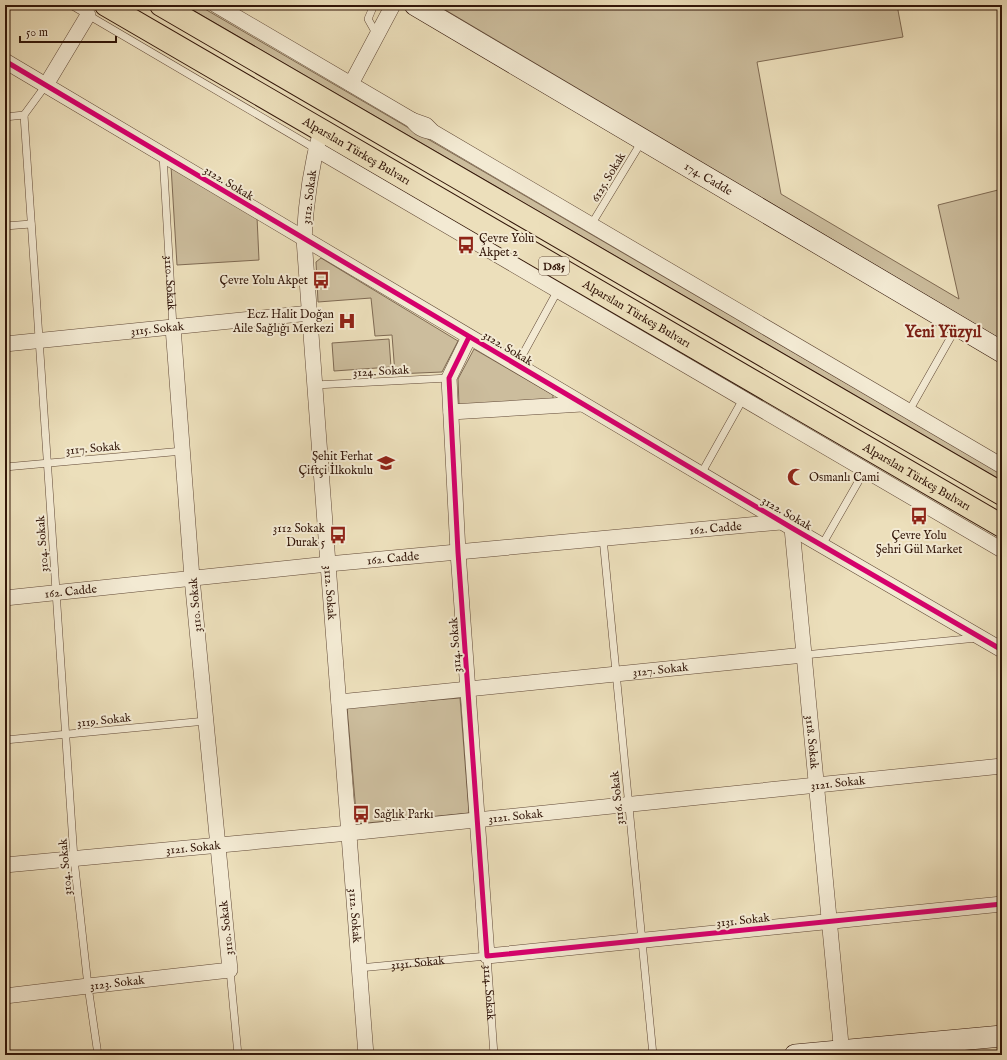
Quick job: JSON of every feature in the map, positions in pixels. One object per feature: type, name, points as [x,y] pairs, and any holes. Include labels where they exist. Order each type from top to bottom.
[{"type":"highway","name":"D685","points":[[161,5],[1002,494]]},
{"type":"highway","name":"Alparslan Türkeş Bulvarı","points":[[97,10],[319,140],[1002,526]]},
{"type":"street","points":[[216,5],[412,120],[426,125],[433,132],[1002,466]]},
{"type":"street","points":[[351,84],[393,5]]},
{"type":"street","name":"174. Cadde","points":[[414,5],[1002,352]]},
{"type":"street","points":[[46,85],[97,10]]},
{"type":"street","name":"3122. Sokak","points":[[5,61],[822,546],[1002,650]]},
{"type":"street","points":[[319,140],[558,290],[1002,550]]},
{"type":"street","name":"3112. Sokak","points":[[319,140],[308,191],[304,239],[366,1055]]},
{"type":"street","name":"3115. Sokak","points":[[5,344],[310,314]]},
{"type":"street","name":"3110. Sokak","points":[[173,327],[192,578],[230,970]]},
{"type":"street","name":"3114. Sokak","points":[[469,337],[449,378],[458,552],[487,956]]},
{"type":"street","points":[[450,412],[582,404]]},
{"type":"street","name":"162. Cadde","points":[[5,598],[328,564],[603,538],[787,525]]},
{"type":"street","name":"3118. Sokak","points":[[787,525],[804,655],[842,1053]]},
{"type":"street","name":"3127. Sokak","points":[[339,702],[804,655]]},
{"type":"street","name":"3121. Sokak","points":[[5,865],[349,833],[1002,766]]},
{"type":"street","name":"3131. Sokak","points":[[487,956],[1002,904]]},
{"type":"street","name":"3123. Sokak","points":[[5,996],[230,970]]},
{"type":"street","points":[[795,1055],[842,1053],[1002,1036]]},
{"type":"lane","points":[[71,5],[97,10]]},
{"type":"lane","points":[[374,5],[368,19],[377,35]]},
{"type":"lane","points":[[5,117],[24,115],[46,85]]},
{"type":"lane","name":"3104. Sokak","points":[[24,115],[74,859],[88,986],[98,1055]]},
{"type":"lane","name":"6125. Sokak","points":[[591,225],[643,140]]},
{"type":"lane","name":"3110. Sokak","points":[[163,155],[173,327]]},
{"type":"lane","points":[[5,226],[31,224]]},
{"type":"lane","points":[[517,365],[558,290]]},
{"type":"lane","points":[[909,411],[958,326]]},
{"type":"lane","name":"3124. Sokak","points":[[315,385],[449,378]]},
{"type":"lane","points":[[701,474],[743,398]]},
{"type":"lane","name":"3117. Sokak","points":[[5,468],[183,451]]},
{"type":"lane","points":[[822,546],[865,470]]},
{"type":"lane","name":"3116. Sokak","points":[[603,538],[654,1055]]},
{"type":"lane","name":"3127. Sokak","points":[[804,655],[981,638]]},
{"type":"lane","name":"3119. Sokak","points":[[5,740],[206,721]]},
{"type":"lane","name":"3131. Sokak","points":[[359,968],[487,956]]},
{"type":"lane","name":"3114. Sokak","points":[[487,956],[494,1055]]},
{"type":"lane","name":"3110. Sokak","points":[[230,970],[238,1055]]},
{"type":"shaded area","points":[[184,5],[198,5],[1002,474],[1002,481]]},
{"type":"shaded area","points":[[437,5],[897,5],[903,37],[757,62],[781,194],[959,299],[938,205],[1002,189],[1002,340]]},
{"type":"shaded area","points":[[171,166],[257,217],[259,260],[177,265]]},
{"type":"shaded area","points":[[321,258],[458,341],[442,372],[395,374],[392,335],[375,336],[371,298],[318,302],[316,262]]},
{"type":"shaded area","points":[[389,339],[391,367],[334,371],[332,343]]},
{"type":"shaded area","points":[[474,349],[553,395],[553,400],[459,405],[458,379]]},
{"type":"shaded area","points":[[460,698],[469,813],[357,824],[347,707]]},
{"type":"cycle path","points":[[5,61],[792,528],[1002,650]]},
{"type":"cycle path","points":[[469,337],[449,378],[458,552],[487,956],[1002,904]]},
{"type":"place","name":"Çevre Yolu Akpet 2","points":[[466,245]]},
{"type":"place","name":"Çevre Yolu Akpet","points":[[321,280]]},
{"type":"place","name":"Ecz. Halit Doğan Aile Sağlığı Merkezi","points":[[347,321]]},
{"type":"place","name":"Şehit Ferhat Çiftçi İlkokulu","points":[[386,463]]},
{"type":"place","name":"Osmanlı Cami","points":[[796,477]]},
{"type":"place","name":"Çevre Yolu Şehri Gül Market","points":[[919,516]]},
{"type":"place","name":"3112 Sokak Durak 5","points":[[338,535]]},
{"type":"place","name":"Sağlık Parkı","points":[[361,814]]},
{"type":"district","name":"Yeni Yüzyıl","points":[[943,331]]}]
